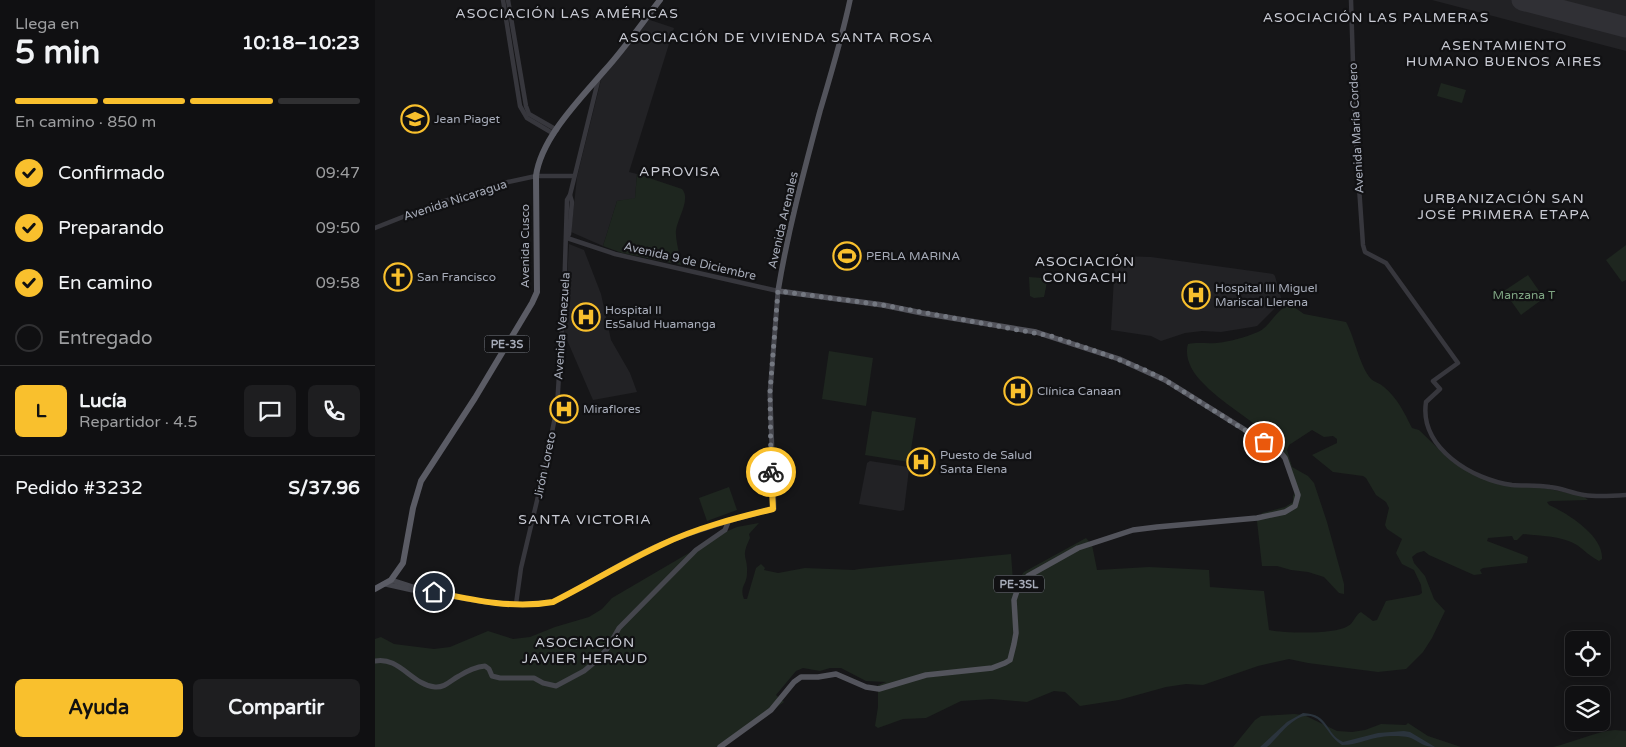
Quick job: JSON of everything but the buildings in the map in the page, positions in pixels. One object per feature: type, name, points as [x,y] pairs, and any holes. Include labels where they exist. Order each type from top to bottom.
[{"type":"highway","name":"Avenida Cusco","points":[[599,76],[614,53],[655,0]]},
{"type":"highway","name":"Avenida Cusco","points":[[388,582],[403,563],[421,481],[475,398],[533,303],[537,292],[536,176],[540,158],[555,132],[583,94],[660,0]]},
{"type":"highway","points":[[375,589],[388,582]]},
{"type":"main road","name":"Avenida Arenales","points":[[729,520],[773,509],[770,392],[778,291],[785,248],[797,196],[840,43],[850,0]]},
{"type":"main road","name":"Avenida 9 de Diciembre","points":[[721,747],[771,710],[794,682],[801,677],[837,674],[866,687],[879,689],[925,675],[992,668],[1005,664],[1010,660],[1016,633],[1014,600],[1019,585],[1029,576],[1078,548],[1133,530],[1157,526],[1257,518],[1290,510],[1297,502],[1298,495],[1285,458],[1281,452],[1165,380],[1143,369],[1051,336],[883,305],[778,291]]},
{"type":"main road","points":[[388,582],[419,590],[489,603],[541,604],[553,602],[663,543],[729,520]]},
{"type":"main road","points":[[375,661],[380,660],[398,666],[413,678],[428,686],[437,688],[446,685],[469,670],[485,666],[493,676],[500,678],[534,678],[543,683],[556,686],[584,671],[596,661],[607,649],[619,628],[696,550],[725,530],[729,520]]},
{"type":"street","points":[[503,0],[520,106],[527,118],[555,132]]},
{"type":"street","points":[[507,0],[526,106],[529,114],[555,132]]},
{"type":"street","name":"Avenida María Cordero","points":[[1351,0],[1353,85],[1361,234],[1365,252],[1386,263],[1458,363],[1433,381],[1440,389],[1425,405],[1428,428],[1444,452],[1461,466],[1482,477],[1511,485],[1551,487],[1584,495],[1626,495]]},
{"type":"street","name":"Avenida Venezuela","points":[[556,414],[567,238],[565,233],[567,200],[570,195],[599,76]]},
{"type":"street","points":[[536,176],[574,176]]},
{"type":"street","name":"Avenida Nicaragua","points":[[375,228],[438,203],[501,184],[536,176]]},
{"type":"street","name":"Avenida 9 de Diciembre","points":[[567,238],[615,254],[778,291]]},
{"type":"street","name":"Jirón Loreto","points":[[516,604],[521,568],[556,414]]},
{"type":"shaded area","points":[[1432,0],[1626,0],[1626,51],[1474,11]]},
{"type":"shaded area","points":[[647,19],[674,28],[629,172],[637,174],[635,199],[617,201],[603,246],[571,232],[577,177],[602,76]]},
{"type":"shaded area","name":"Hospital II EsSalud Huamanga","points":[[569,244],[584,250],[601,294],[611,340],[630,373],[637,392],[593,400],[564,333]]},
{"type":"shaded area","name":"Hospital III Miguel Mariscal Llerena","points":[[1119,256],[1151,257],[1273,274],[1282,301],[1257,326],[1252,327],[1221,332],[1202,331],[1185,333],[1161,341],[1151,336],[1111,330],[1115,260]]},
{"type":"shaded area","name":"Clínica Canaan","points":[[1013,380],[1027,382],[1024,401],[1010,399]]},
{"type":"shaded area","points":[[870,461],[908,467],[904,510],[900,511],[859,504],[867,463]]},
{"type":"shaded area","points":[[1303,713],[1318,717],[1343,742],[1378,733],[1404,731],[1410,732],[1435,747],[1425,746],[1409,737],[1398,736],[1386,736],[1342,745],[1321,722],[1313,717],[1306,716],[1298,718],[1291,723],[1267,747],[1260,747],[1287,722]]},
{"type":"green space","points":[[1441,83],[1466,90],[1462,103],[1437,96]]},
{"type":"green space","points":[[637,174],[682,189],[684,193],[685,203],[676,230],[681,265],[622,253],[603,246],[617,201],[635,198]]},
{"type":"green space","points":[[1626,245],[1626,280],[1622,282],[1606,260]]},
{"type":"green space","name":"Manzana T","points":[[1528,275],[1544,298],[1521,315],[1504,291]]},
{"type":"green space","points":[[1029,277],[1042,278],[1047,282],[1044,297],[1034,298],[1030,296]]},
{"type":"green space","points":[[1291,305],[1304,314],[1346,322],[1363,366],[1371,379],[1393,396],[1412,428],[1419,430],[1451,461],[1481,478],[1549,489],[1583,496],[1588,500],[1547,502],[1583,526],[1591,534],[1601,550],[1602,559],[1599,561],[1577,545],[1565,540],[1523,534],[1517,540],[1514,540],[1512,536],[1488,538],[1487,541],[1528,557],[1527,563],[1483,568],[1480,570],[1482,574],[1474,575],[1424,551],[1417,553],[1412,557],[1414,563],[1425,576],[1434,599],[1445,611],[1423,652],[1406,669],[1378,672],[1289,659],[1258,666],[1203,685],[1186,684],[1166,687],[1119,700],[1080,706],[1065,692],[1054,691],[1027,702],[992,699],[961,701],[926,718],[903,719],[878,728],[875,726],[878,707],[878,685],[886,682],[866,681],[841,668],[830,668],[820,671],[803,668],[796,671],[776,695],[784,702],[720,747],[375,747],[375,639],[381,637],[394,644],[434,649],[450,647],[488,631],[513,639],[530,637],[589,617],[602,609],[612,598],[723,533],[737,527],[759,523],[749,534],[750,538],[745,550],[747,577],[742,591],[744,599],[747,599],[756,568],[761,564],[765,568],[764,570],[778,573],[805,568],[854,570],[1011,554],[1014,594],[1016,583],[1024,572],[1086,538],[1092,545],[1097,570],[1149,567],[1209,570],[1210,587],[1264,591],[1269,630],[1286,632],[1332,631],[1348,626],[1361,612],[1373,621],[1377,620],[1386,601],[1422,593],[1421,585],[1414,570],[1402,564],[1396,553],[1402,539],[1387,529],[1385,525],[1389,508],[1386,502],[1376,495],[1363,476],[1333,472],[1312,455],[1337,443],[1337,439],[1333,436],[1324,437],[1312,430],[1289,445],[1287,450],[1292,467],[1308,476],[1314,483],[1344,584],[1344,594],[1339,593],[1324,577],[1277,566],[1262,566],[1257,521],[1262,513],[1285,507],[1293,502],[1293,496],[1297,487],[1291,470],[1278,445],[1260,428],[1210,390],[1195,373],[1188,359],[1188,344],[1221,342],[1253,334],[1267,326],[1277,313]]},
{"type":"green space","points":[[829,351],[873,358],[866,406],[822,399]]},
{"type":"green space","points":[[872,411],[916,418],[909,462],[865,455]]},
{"type":"green space","points":[[729,487],[737,510],[707,521],[699,498]]},
{"type":"green space","points":[[1304,715],[1337,731],[1352,732],[1365,730],[1381,724],[1406,725],[1408,723],[1428,736],[1461,747],[1233,747],[1255,720],[1261,716]]},
{"type":"green space","points":[[1626,731],[1626,747],[1553,747],[1599,733]]},
{"type":"taxiway","points":[[1620,26],[1626,24]]},
{"type":"runway","points":[[1522,0],[1626,27]]},
{"type":"way so far","points":[[771,472],[770,392],[778,291],[883,305],[1051,336],[1143,369],[1165,380],[1264,442]]},
{"type":"place","name":"Jean Piaget","points":[[415,119]]},
{"type":"place","name":"PERLA MARINA","points":[[847,256]]},
{"type":"place","name":"San Francisco","points":[[398,277]]},
{"type":"place","name":"Hospital III Miguel Mariscal Llerena","points":[[1196,295]]},
{"type":"place","name":"Hospital II EsSalud Huamanga","points":[[586,317]]},
{"type":"place","name":"Clínica Canaan","points":[[1018,391]]},
{"type":"place","name":"Miraflores","points":[[564,409]]},
{"type":"place","name":"Puesto de Salud Santa Elena","points":[[921,462]]},
{"type":"district","name":"ASOCIACIÓN LAS AMÉRICAS","points":[[567,13]]},
{"type":"district","name":"ASOCIACIÓN LAS PALMERAS","points":[[1376,17]]},
{"type":"district","name":"ASOCIACIÓN DE VIVIENDA SANTA ROSA","points":[[776,37]]},
{"type":"district","name":"ASENTAMIENTO HUMANO BUENOS AIRES","points":[[1504,54]]},
{"type":"district","name":"APROVISA","points":[[680,171]]},
{"type":"district","name":"URBANIZACIÓN SAN JOSÉ PRIMERA ETAPA","points":[[1504,206]]},
{"type":"district","name":"ASOCIACIÓN CONGACHI","points":[[1085,270]]},
{"type":"district","name":"SANTA VICTORIA","points":[[585,519]]},
{"type":"district","name":"ASOCIACIÓN JAVIER HERAUD","points":[[585,650]]},
{"type":"route","points":[[434,592],[489,603],[541,604],[553,602],[663,543],[729,520],[773,509],[771,472]]}]
